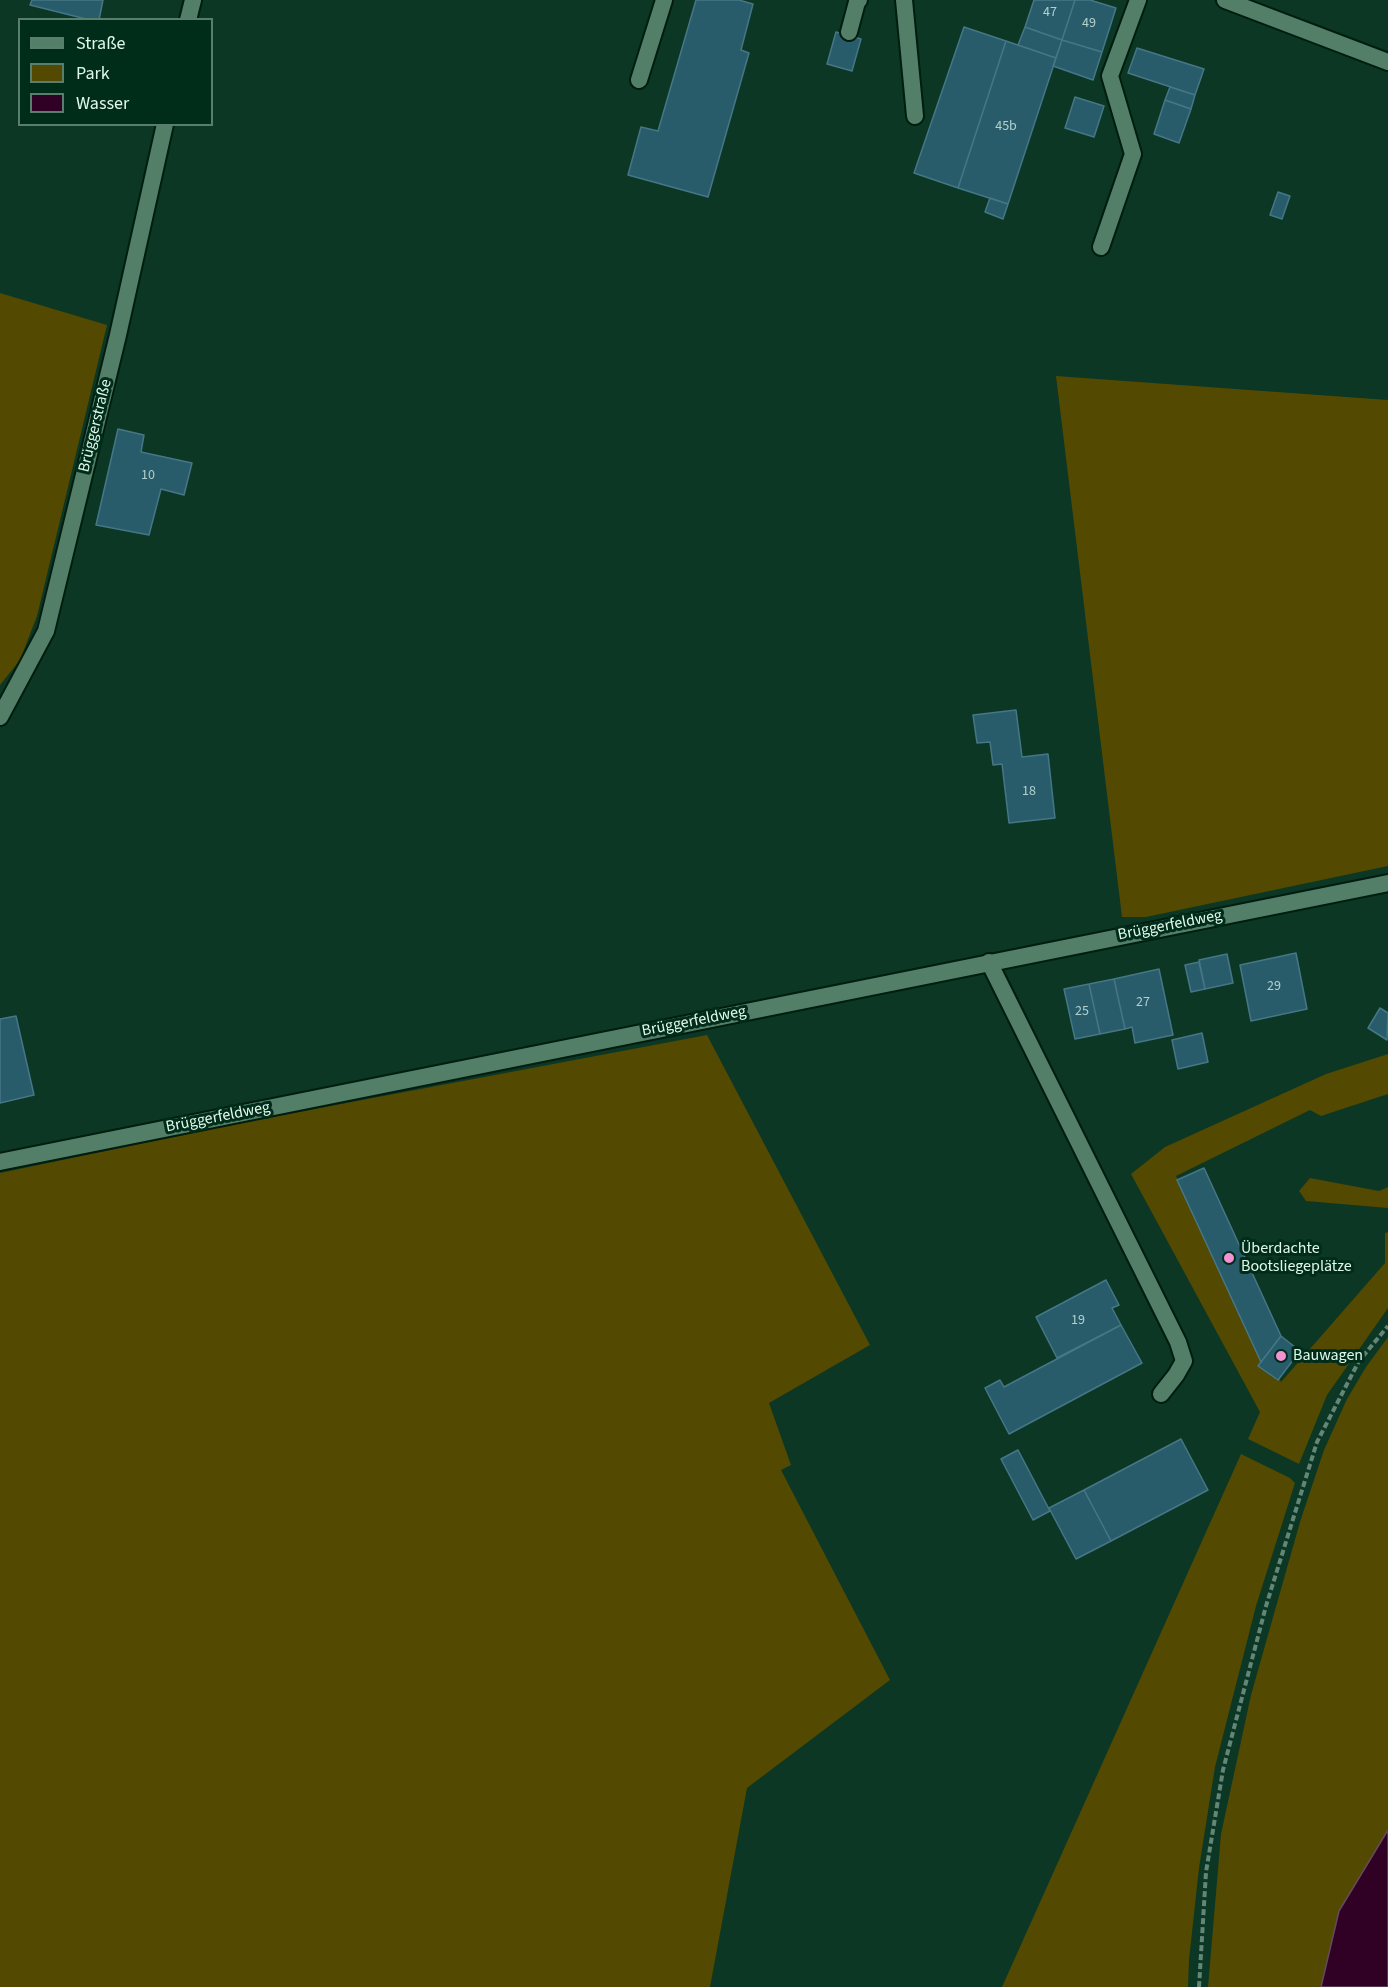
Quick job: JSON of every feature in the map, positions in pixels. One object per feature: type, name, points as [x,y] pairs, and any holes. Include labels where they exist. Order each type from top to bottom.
[{"type":"street","points":[[188,18],[193,0]]},
{"type":"street","points":[[639,80],[664,0]]},
{"type":"street","points":[[849,32],[859,0]]},
{"type":"street","points":[[904,0],[915,116]]},
{"type":"street","points":[[1101,247],[1132,154],[1110,76],[1138,0]]},
{"type":"street","points":[[1225,0],[1388,62]]},
{"type":"street","name":"Brüggerstraße","points":[[0,717],[46,631],[118,335],[165,126]]},
{"type":"street","name":"Brüggerfeldweg","points":[[0,1162],[1388,883]]},
{"type":"street","points":[[989,962],[1178,1342],[1184,1361],[1176,1376],[1161,1394]]},
{"type":"path","points":[[1198,1987],[1206,1872],[1223,1770],[1266,1606],[1317,1442],[1359,1361],[1388,1326]]},
{"type":"green space","points":[[0,293],[107,325],[37,616],[20,660],[0,685]]},
{"type":"green space","points":[[1056,376],[1388,400],[1388,866],[1146,917],[1122,917]]},
{"type":"green space","points":[[707,1035],[870,1345],[769,1403],[791,1465],[781,1470],[890,1680],[747,1788],[710,1987],[0,1987],[0,1173],[235,1124]]},
{"type":"green space","points":[[1388,1054],[1388,1094],[1321,1116],[1310,1110],[1176,1176],[1281,1382],[1385,1263],[1385,1233],[1388,1232],[1388,1308],[1327,1395],[1299,1464],[1248,1439],[1260,1412],[1131,1174],[1165,1147],[1326,1074]]},
{"type":"green space","points":[[1310,1178],[1379,1191],[1388,1187],[1388,1208],[1306,1201],[1299,1191]]},
{"type":"green space","points":[[1388,1337],[1388,1830],[1339,1911],[1321,1987],[1208,1987],[1221,1834],[1251,1695],[1300,1522],[1324,1450],[1347,1399],[1366,1367]]},
{"type":"green space","points":[[1241,1454],[1290,1478],[1295,1483],[1256,1606],[1215,1767],[1199,1868],[1188,1987],[1002,1987]]},
{"type":"water","points":[[1388,1830],[1388,1987],[1321,1987],[1339,1911]]},
{"type":"building","points":[[32,0],[103,0],[99,18],[82,18],[30,5]]},
{"type":"building","points":[[696,0],[739,0],[753,4],[741,50],[749,53],[708,197],[628,175],[641,127],[658,131]]},
{"type":"building","points":[[1034,0],[1075,0],[1062,40],[1025,27]]},
{"type":"building","points":[[1075,0],[1090,0],[1116,8],[1102,52],[1062,40]]},
{"type":"building","points":[[964,27],[1006,41],[958,188],[914,173]]},
{"type":"building","points":[[1025,27],[1062,40],[1056,58],[1018,45]]},
{"type":"building","points":[[836,32],[861,39],[852,71],[827,64]]},
{"type":"building","points":[[1062,40],[1102,52],[1093,80],[1053,66]]},
{"type":"building","points":[[1006,41],[1056,58],[1008,204],[958,188]]},
{"type":"building","points":[[1137,48],[1204,69],[1195,95],[1128,73]]},
{"type":"building","points":[[1170,87],[1195,95],[1191,109],[1165,100]]},
{"type":"building","points":[[1075,97],[1104,106],[1094,137],[1065,128]]},
{"type":"building","points":[[1165,100],[1191,109],[1179,143],[1154,134]]},
{"type":"building","points":[[1278,192],[1290,196],[1282,219],[1270,215]]},
{"type":"building","points":[[990,198],[1008,204],[1003,219],[985,212]]},
{"type":"building","points":[[118,429],[144,435],[141,452],[192,463],[184,495],[161,489],[149,535],[96,525]]},
{"type":"building","points":[[1016,710],[1022,757],[1048,754],[1055,818],[1009,823],[1002,764],[993,765],[990,742],[977,743],[973,715]]},
{"type":"building","points":[[1296,953],[1307,1009],[1251,1021],[1240,965]]},
{"type":"building","points":[[1227,954],[1233,983],[1205,989],[1199,960]]},
{"type":"building","points":[[1199,962],[1205,989],[1191,992],[1185,965]]},
{"type":"building","points":[[1159,969],[1173,1035],[1135,1043],[1132,1027],[1125,1029],[1114,979]]},
{"type":"building","points":[[1114,979],[1125,1029],[1100,1034],[1089,984]]},
{"type":"building","points":[[1089,984],[1100,1034],[1075,1039],[1064,989]]},
{"type":"building","points":[[1380,1008],[1388,1013],[1387,1040],[1368,1028]]},
{"type":"building","points":[[16,1016],[34,1095],[0,1103],[0,1019]]},
{"type":"building","points":[[1202,1033],[1208,1062],[1178,1069],[1172,1040]]},
{"type":"building","name":"Überdachte Bootsliegeplätze","points":[[1204,1168],[1281,1336],[1261,1362],[1177,1180]]},
{"type":"building","points":[[1106,1280],[1119,1305],[1112,1308],[1121,1325],[1057,1358],[1036,1317]]},
{"type":"building","points":[[1121,1325],[1142,1363],[1009,1434],[985,1388],[1000,1380],[1004,1387]]},
{"type":"building","name":"Bauwagen","points":[[1281,1336],[1300,1351],[1278,1380],[1258,1366]]},
{"type":"building","points":[[1181,1439],[1208,1490],[1111,1541],[1084,1490]]},
{"type":"building","points":[[1018,1450],[1050,1511],[1033,1520],[1001,1459]]},
{"type":"building","points":[[1084,1490],[1111,1541],[1076,1559],[1049,1508]]},
{"type":"place","name":"Überdachte Bootsliegeplätze","points":[[1229,1258]]},
{"type":"place","name":"Bauwagen","points":[[1281,1356]]}]
